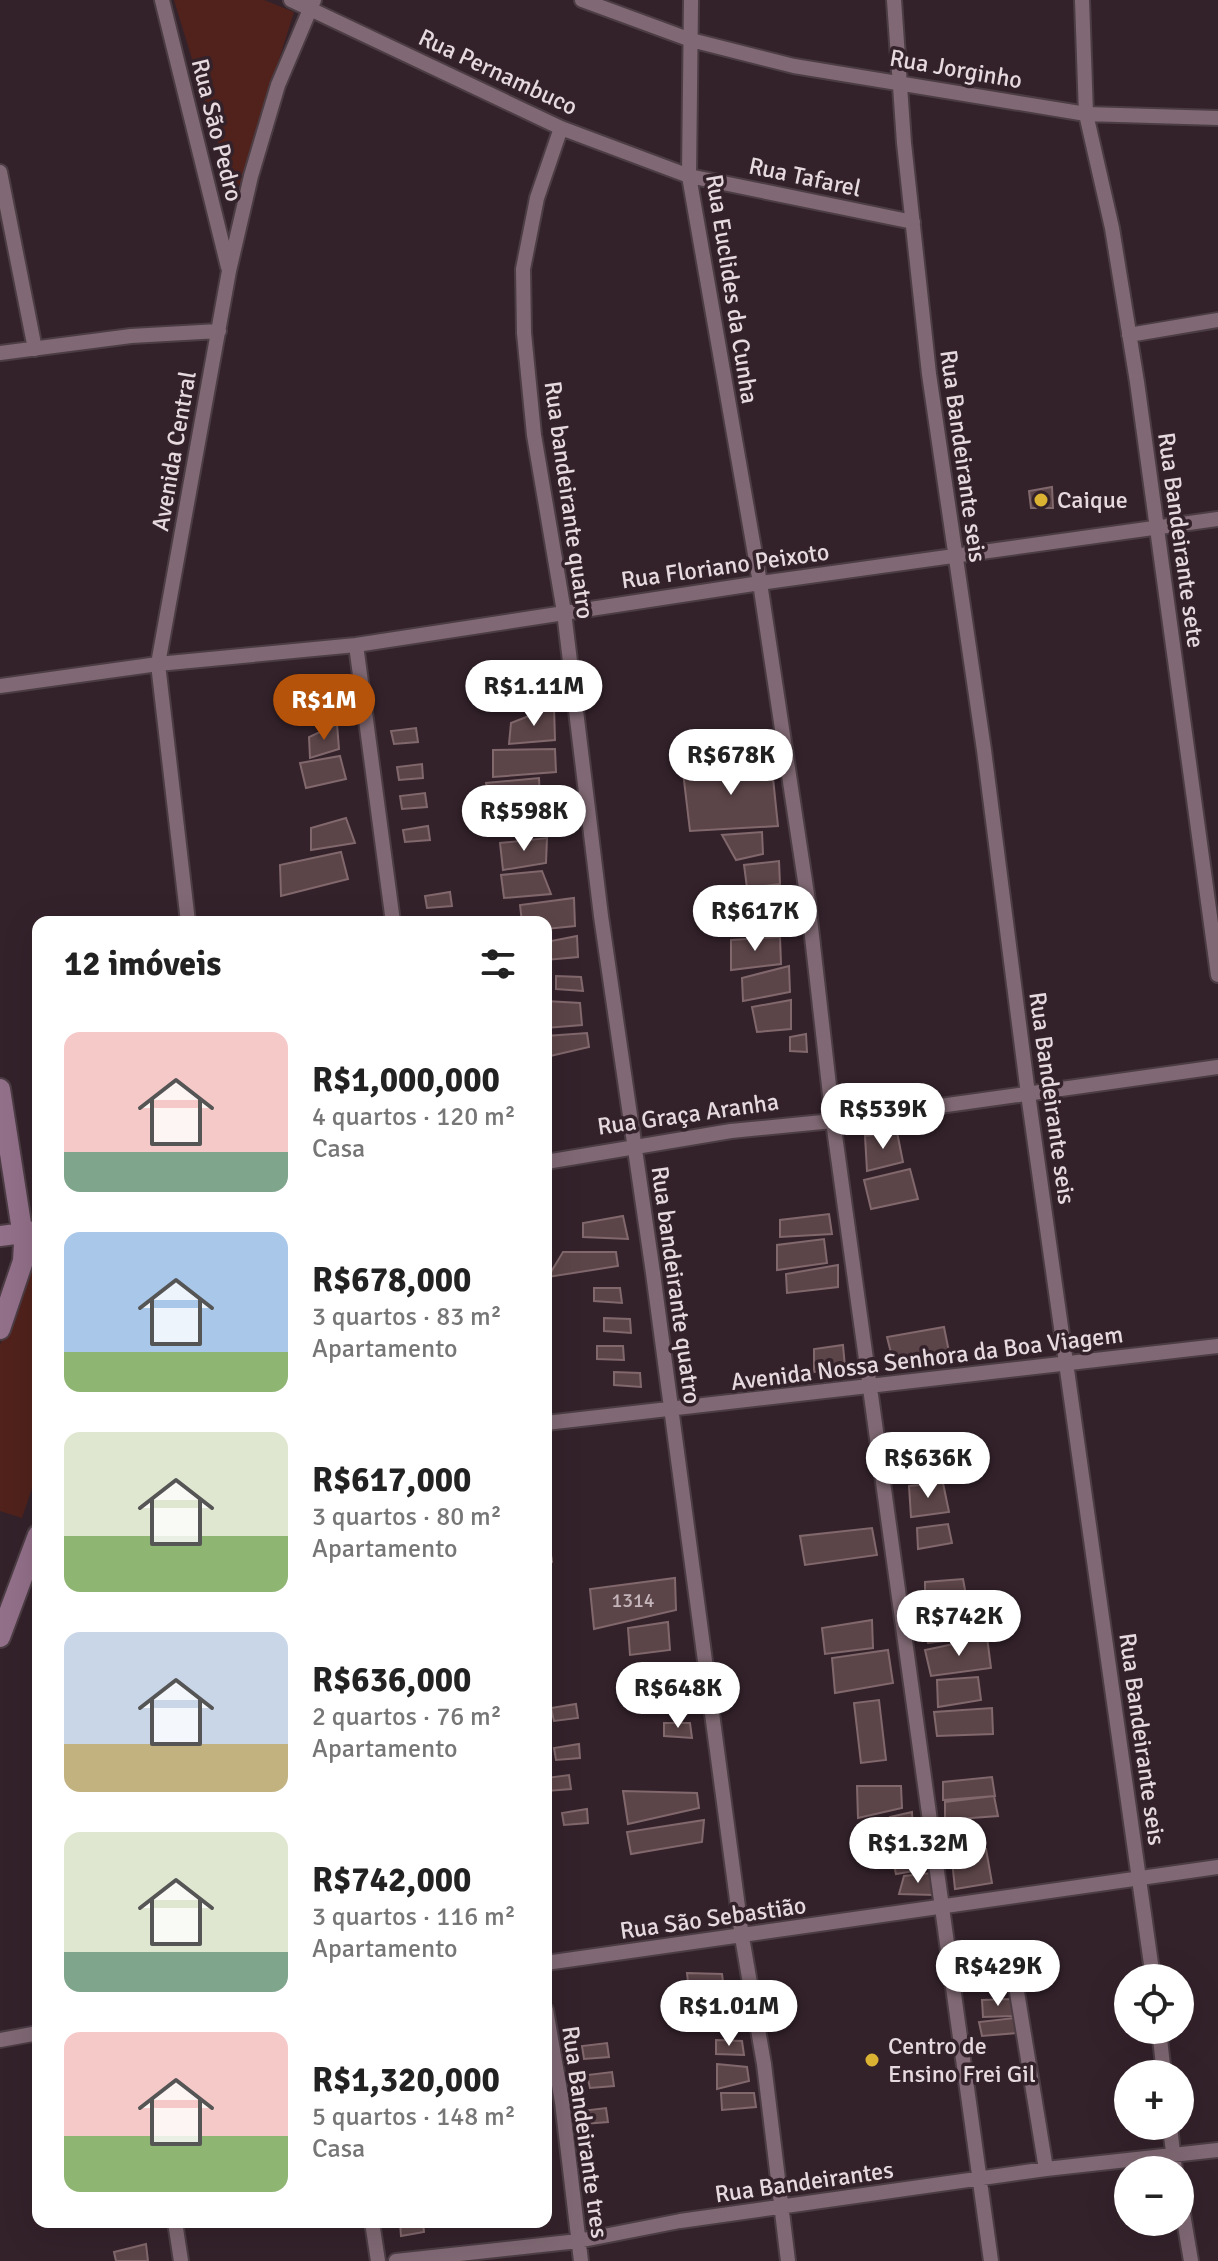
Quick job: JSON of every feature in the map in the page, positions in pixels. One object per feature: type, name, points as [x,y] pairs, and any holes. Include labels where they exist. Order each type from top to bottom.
[{"type":"main road","points":[[0,1089],[30,1232],[0,1329]]},
{"type":"main road","points":[[0,1236],[30,1232]]},
{"type":"main road","points":[[0,1637],[32,1551]]},
{"type":"street","name":"Rua São Pedro","points":[[162,0],[229,271]]},
{"type":"street","name":"Rua Pernambuco","points":[[291,0],[312,4],[561,128],[689,176]]},
{"type":"street","name":"Rua Jorginho","points":[[582,0],[691,40],[794,66],[1086,114],[1218,118]]},
{"type":"street","name":"Rua Euclides da Cunha","points":[[691,0],[689,176],[760,583],[808,901],[833,1121],[991,2261]]},
{"type":"street","name":"Rua Bandeirante seis","points":[[894,0],[913,222],[954,557],[984,750],[1028,1094],[1151,1964]]},
{"type":"street","name":"Rua Bandeirante sete","points":[[1082,0],[1086,114],[1112,228],[1129,335],[1218,975]]},
{"type":"street","name":"Avenida Central","points":[[187,916],[158,664],[229,271],[251,176],[278,85],[312,4]]},
{"type":"street","name":"Rua bandeirante quatro","points":[[561,128],[537,198],[523,282],[524,333],[534,435],[564,612],[601,916],[742,1937],[764,2064],[788,2261]]},
{"type":"street","points":[[0,172],[35,349]]},
{"type":"street","name":"Rua Tafarel","points":[[689,176],[913,222]]},
{"type":"street","points":[[1129,335],[1218,320]]},
{"type":"street","points":[[0,353],[131,336],[219,331]]},
{"type":"street","name":"Rua Floriano Peixoto","points":[[0,686],[158,664],[356,645],[760,583],[1218,519]]},
{"type":"street","points":[[356,645],[392,916]]},
{"type":"street","name":"Rua Graça Aranha","points":[[552,1161],[731,1131],[833,1121],[1218,1067]]},
{"type":"street","name":"Avenida Nossa Senhora da Boa Viagem","points":[[552,1422],[1218,1346]]},
{"type":"street","name":"Rua São Sebastião","points":[[552,1962],[1218,1867]]},
{"type":"street","points":[[1015,1980],[1046,2169]]},
{"type":"street","points":[[0,2040],[32,2034]]},
{"type":"street","name":"Rua Bandeirante tres","points":[[552,2044],[581,2261]]},
{"type":"street","name":"Rua Bandeirantes","points":[[1194,2158],[1218,2150]]},
{"type":"street","name":"Rua Bandeirantes","points":[[396,2261],[578,2241],[680,2221],[1046,2169],[1114,2166]]},
{"type":"street","points":[[176,2228],[181,2261]]},
{"type":"street","points":[[373,2228],[378,2261]]},
{"type":"street","points":[[1187,2236],[1191,2261]]},
{"type":"shaded area","points":[[174,0],[264,0],[294,12],[235,199]]},
{"type":"shaded area","points":[[32,1263],[32,1488],[22,1518],[0,1511],[0,1345]]},
{"type":"building","name":"Caique","points":[[1052,487],[1053,508],[1031,508],[1029,491]]},
{"type":"building","points":[[554,706],[555,740],[509,744],[511,723]]},
{"type":"building","points":[[337,724],[339,749],[310,758],[309,737]]},
{"type":"building","points":[[416,728],[418,742],[394,744],[391,731]]},
{"type":"building","points":[[711,735],[747,736],[749,751],[713,760]]},
{"type":"building","points":[[555,749],[556,772],[493,777],[493,750]]},
{"type":"building","points":[[340,756],[346,779],[306,788],[300,763]]},
{"type":"building","points":[[771,759],[778,826],[690,831],[683,772]]},
{"type":"building","points":[[422,764],[423,778],[399,780],[397,767]]},
{"type":"building","points":[[539,778],[540,800],[490,809],[486,783]]},
{"type":"building","points":[[425,793],[427,807],[402,809],[400,796]]},
{"type":"building","points":[[552,804],[553,827],[512,836],[509,809]]},
{"type":"building","points":[[346,818],[355,843],[311,850],[311,828]]},
{"type":"building","points":[[428,826],[430,840],[405,842],[403,830]]},
{"type":"building","points":[[762,832],[763,854],[736,860],[722,835]]},
{"type":"building","points":[[547,838],[546,863],[503,870],[500,843]]},
{"type":"building","points":[[341,852],[348,879],[281,896],[280,865]]},
{"type":"building","points":[[779,861],[780,884],[747,888],[744,865]]},
{"type":"building","points":[[542,871],[551,894],[504,898],[501,875]]},
{"type":"building","points":[[450,892],[452,906],[427,908],[425,896]]},
{"type":"building","points":[[574,898],[575,926],[552,928],[552,916],[521,916],[520,905]]},
{"type":"building","points":[[743,900],[779,901],[781,925],[744,923]]},
{"type":"building","points":[[577,936],[578,957],[552,959],[552,941]]},
{"type":"building","points":[[780,937],[781,964],[731,970],[731,940]]},
{"type":"building","points":[[789,966],[790,992],[743,1001],[742,978]]},
{"type":"building","points":[[556,976],[581,977],[583,991],[556,989]]},
{"type":"building","points":[[791,1000],[791,1029],[757,1032],[752,1007]]},
{"type":"building","points":[[552,1001],[580,1003],[582,1025],[552,1028]]},
{"type":"building","points":[[587,1033],[589,1047],[552,1056],[552,1036]]},
{"type":"building","points":[[806,1034],[807,1052],[790,1051],[790,1037]]},
{"type":"building","points":[[897,1132],[903,1162],[867,1171],[865,1136]]},
{"type":"building","points":[[910,1169],[918,1199],[871,1209],[864,1180]]},
{"type":"building","points":[[829,1214],[832,1234],[780,1237],[780,1220]]},
{"type":"building","points":[[623,1216],[628,1239],[583,1237],[583,1223]]},
{"type":"building","points":[[824,1239],[827,1263],[777,1270],[777,1245]]},
{"type":"building","points":[[563,1252],[616,1252],[618,1266],[552,1276],[552,1270]]},
{"type":"building","points":[[838,1265],[838,1287],[787,1293],[786,1274]]},
{"type":"building","points":[[594,1288],[620,1288],[622,1303],[594,1301]]},
{"type":"building","points":[[604,1318],[630,1319],[631,1333],[604,1331]]},
{"type":"building","points":[[944,1327],[950,1357],[894,1365],[887,1337]]},
{"type":"building","points":[[843,1345],[845,1367],[814,1372],[814,1349]]},
{"type":"building","points":[[597,1346],[623,1346],[624,1360],[597,1359]]},
{"type":"building","points":[[614,1372],[640,1373],[641,1387],[614,1385]]},
{"type":"building","points":[[943,1454],[945,1471],[913,1475],[910,1458]]},
{"type":"building","points":[[943,1483],[949,1512],[911,1517],[909,1486]]},
{"type":"building","points":[[948,1524],[952,1543],[918,1549],[917,1528]]},
{"type":"building","points":[[872,1528],[877,1555],[805,1565],[800,1536]]},
{"type":"building","points":[[675,1578],[676,1610],[594,1629],[590,1589]]},
{"type":"building","points":[[963,1579],[968,1606],[925,1614],[925,1582]]},
{"type":"building","points":[[996,1608],[1003,1634],[928,1643],[920,1623]]},
{"type":"building","points":[[872,1620],[873,1648],[825,1654],[822,1628]]},
{"type":"building","points":[[668,1622],[670,1650],[630,1655],[628,1628]]},
{"type":"building","points":[[987,1637],[991,1668],[931,1676],[925,1650]]},
{"type":"building","points":[[888,1650],[893,1683],[835,1693],[832,1658]]},
{"type":"building","points":[[978,1677],[981,1700],[938,1707],[937,1680]]},
{"type":"building","points":[[660,1698],[685,1699],[687,1714],[660,1712]]},
{"type":"building","points":[[879,1700],[886,1760],[861,1763],[854,1703]]},
{"type":"building","points":[[576,1704],[578,1718],[554,1721],[552,1708]]},
{"type":"building","points":[[992,1708],[993,1734],[937,1736],[934,1712]]},
{"type":"building","points":[[664,1723],[690,1723],[692,1738],[664,1736]]},
{"type":"building","points":[[579,1744],[580,1758],[556,1760],[554,1748]]},
{"type":"building","points":[[569,1775],[571,1789],[552,1791],[552,1777]]},
{"type":"building","points":[[992,1777],[995,1796],[943,1800],[943,1782]]},
{"type":"building","points":[[857,1786],[901,1786],[902,1808],[858,1818]]},
{"type":"building","points":[[623,1791],[697,1793],[699,1808],[628,1824]]},
{"type":"building","points":[[994,1796],[998,1816],[945,1820],[945,1802]]},
{"type":"building","points":[[587,1809],[588,1823],[564,1825],[562,1813]]},
{"type":"building","points":[[912,1812],[913,1831],[895,1836],[890,1817]]},
{"type":"building","points":[[704,1820],[702,1842],[631,1854],[627,1832]]},
{"type":"building","points":[[914,1835],[915,1852],[894,1853],[893,1840]]},
{"type":"building","points":[[986,1849],[992,1883],[955,1889],[951,1851]]},
{"type":"building","points":[[892,1856],[917,1856],[920,1870],[896,1874]]},
{"type":"building","points":[[931,1873],[934,1895],[899,1894],[904,1876]]},
{"type":"building","points":[[992,1944],[998,1961],[973,1963],[969,1949]]},
{"type":"building","points":[[1000,1964],[1003,1981],[974,1979],[972,1966]]},
{"type":"building","points":[[687,1973],[722,1974],[724,1989],[690,1999]]},
{"type":"building","points":[[731,1997],[734,2024],[698,2029],[696,2003]]},
{"type":"building","points":[[1012,1999],[1013,2016],[983,2017],[982,2000]]},
{"type":"building","points":[[1014,2018],[1017,2033],[982,2036],[979,2022]]},
{"type":"building","points":[[716,2040],[742,2041],[744,2055],[716,2054]]},
{"type":"building","points":[[607,2043],[609,2057],[584,2059],[582,2046]]},
{"type":"building","points":[[717,2064],[747,2067],[749,2081],[717,2089]]},
{"type":"building","points":[[612,2072],[614,2086],[590,2088],[587,2075]]},
{"type":"building","points":[[721,2093],[754,2093],[756,2107],[722,2110]]},
{"type":"building","points":[[606,2108],[608,2122],[584,2124],[581,2111]]},
{"type":"building","points":[[400,2228],[424,2228],[424,2232],[401,2236]]},
{"type":"building","points":[[146,2244],[148,2261],[116,2261],[114,2252]]},
{"type":"place","name":"Caique","points":[[1041,500]]},
{"type":"place","name":"Centro de Ensino Frei Gil","points":[[872,2060]]}]
